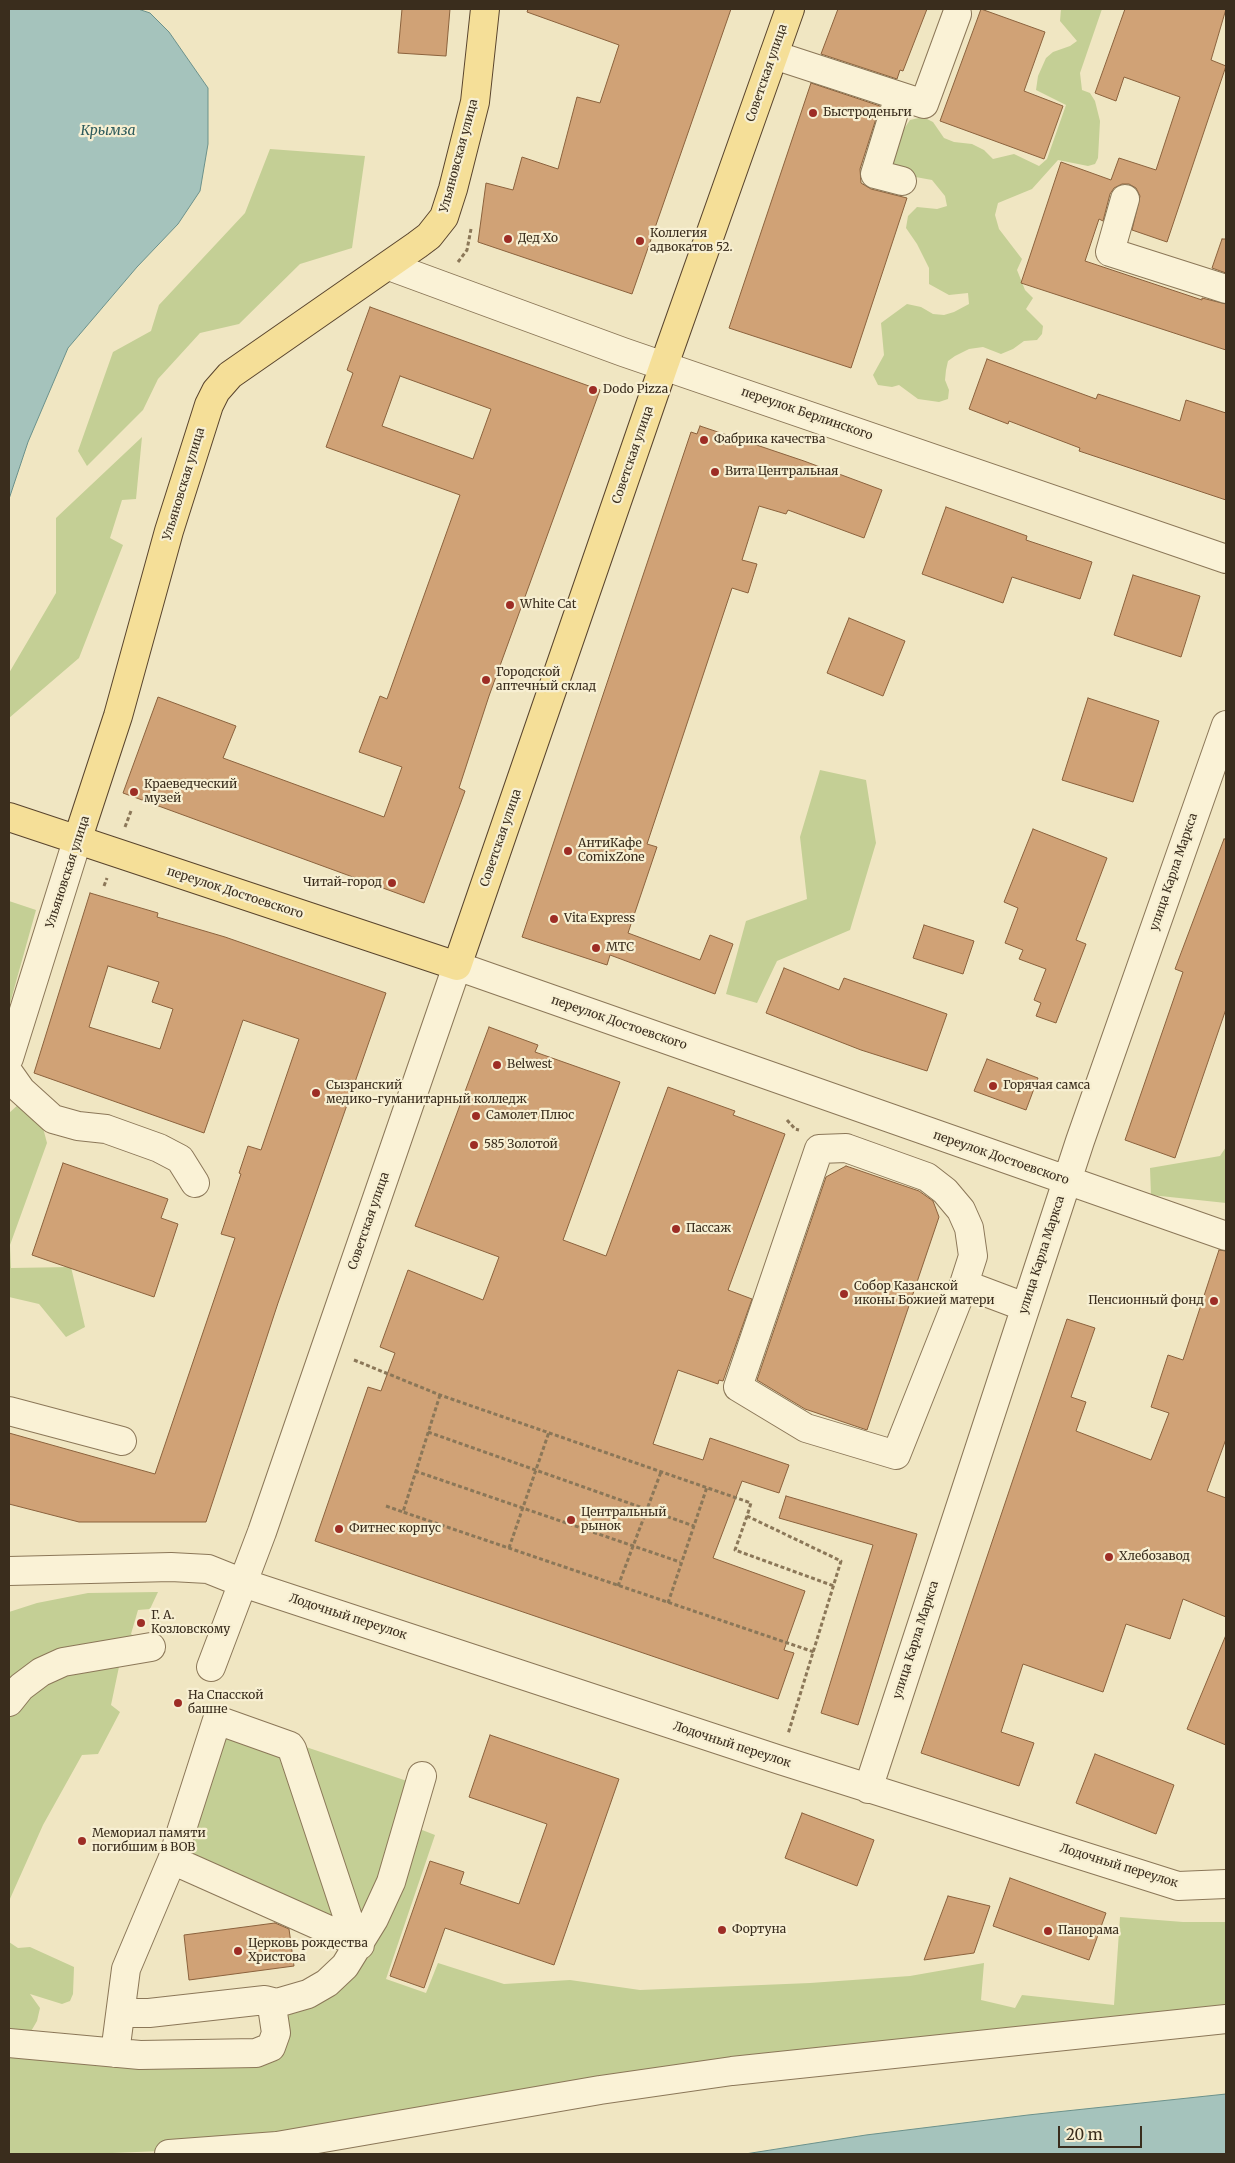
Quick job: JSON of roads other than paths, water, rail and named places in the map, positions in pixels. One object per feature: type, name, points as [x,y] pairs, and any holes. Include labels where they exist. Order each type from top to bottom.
[{"type":"main road","name":"Ульяновская улица","points":[[77,841],[118,716],[169,531],[209,405],[216,391],[230,375],[389,266],[429,236],[444,217],[475,102],[486,9]]},
{"type":"main road","name":"Советская улица","points":[[457,966],[664,365],[790,9]]},
{"type":"main road","name":"переулок Достоевского","points":[[9,818],[457,966]]},
{"type":"street","points":[[774,55],[924,104],[957,14]]},
{"type":"street","points":[[899,96],[876,174],[902,182]]},
{"type":"street","points":[[1125,199],[1110,252],[1226,289]]},
{"type":"street","name":"переулок Берлинского","points":[[389,266],[664,365],[1226,559]]},
{"type":"street","name":"улица Карла Маркса","points":[[868,1789],[1024,1307],[1226,725]]},
{"type":"street","name":"Ульяновская улица","points":[[9,1058],[77,841]]},
{"type":"street","name":"переулок Достоевского","points":[[457,966],[1226,1236]]},
{"type":"street","name":"Советская улица","points":[[211,1667],[262,1532],[457,966]]},
{"type":"street","points":[[9,1073],[22,1090],[53,1119],[78,1126],[106,1129],[159,1148],[180,1159],[195,1183]]},
{"type":"street","points":[[819,1148],[846,1148],[927,1178],[945,1191],[961,1210],[969,1228],[973,1256],[964,1284],[896,1455],[806,1428],[738,1387],[819,1148]]},
{"type":"street","points":[[964,1284],[1024,1307]]},
{"type":"street","points":[[9,1411],[122,1441]]},
{"type":"street","name":"Лодочный переулок","points":[[9,1571],[172,1566],[208,1569],[243,1583],[868,1789],[1178,1886],[1226,1884]]},
{"type":"street","points":[[9,1702],[28,1682],[41,1672],[63,1662],[151,1647]]},
{"type":"street","points":[[115,2053],[126,1969],[172,1860],[218,1720],[290,1746],[358,1944]]},
{"type":"street","points":[[120,2013],[149,2013],[265,2000],[277,2003],[308,1994],[327,1983],[345,1966],[374,1919],[391,1882],[422,1776]]},
{"type":"street","points":[[172,1860],[358,1944]]},
{"type":"street","points":[[9,2043],[140,2055],[256,2053],[271,2048],[276,2033],[273,2012],[277,2003]]},
{"type":"street","points":[[169,2154],[265,2148],[600,2090],[732,2071],[1226,2019]]},
{"type":"water","name":"Крымза","points":[[9,9],[138,9],[150,13],[169,32],[208,88],[208,144],[200,191],[178,224],[137,267],[68,348],[28,442],[9,499]]},
{"type":"water","points":[[1226,2094],[1226,2154],[745,2154],[866,2135],[1028,2115]]},
{"type":"place","name":"Быстроденьги","points":[[813,113]]},
{"type":"place","name":"Дед Хо","points":[[508,239]]},
{"type":"place","name":"Коллегия адвокатов 52.","points":[[640,241]]},
{"type":"place","name":"Dodo Pizza","points":[[593,390]]},
{"type":"place","name":"Фабрика качества","points":[[704,440]]},
{"type":"place","name":"Вита Центральная","points":[[715,472]]},
{"type":"place","name":"White Cat","points":[[510,605]]},
{"type":"place","name":"Городской аптечный склад","points":[[486,680]]},
{"type":"place","name":"Краеведческий музей","points":[[134,792]]},
{"type":"place","name":"АнтиКафе ComixZone","points":[[568,851]]},
{"type":"place","name":"Читай-город","points":[[392,883]]},
{"type":"place","name":"Vita Express","points":[[554,919]]},
{"type":"place","name":"МТС","points":[[596,948]]},
{"type":"place","name":"Belwest","points":[[497,1065]]},
{"type":"place","name":"Горячая самса","points":[[993,1086]]},
{"type":"place","name":"Сызранский медико-гуманитарный колледж","points":[[316,1093]]},
{"type":"place","name":"Самолет Плюс","points":[[476,1116]]},
{"type":"place","name":"585 Золотой","points":[[474,1145]]},
{"type":"place","name":"Пассаж","points":[[676,1229]]},
{"type":"place","name":"Собор Казанской иконы Божией матери","points":[[844,1294]]},
{"type":"place","name":"Пенсионный фонд","points":[[1214,1301]]},
{"type":"place","name":"Центральный рынок","points":[[571,1520]]},
{"type":"place","name":"Фитнес корпус","points":[[339,1529]]},
{"type":"place","name":"Хлебозавод","points":[[1109,1557]]},
{"type":"place","name":"Г. А. Козловскому","points":[[141,1623]]},
{"type":"place","name":"На Спасской башне","points":[[178,1703]]},
{"type":"place","name":"Мемориал памяти погибшим в ВОВ","points":[[82,1841]]},
{"type":"place","name":"Фортуна","points":[[722,1930]]},
{"type":"place","name":"Панорама","points":[[1048,1931]]},
{"type":"place","name":"Церковь рождества Христова","points":[[238,1951]]}]
